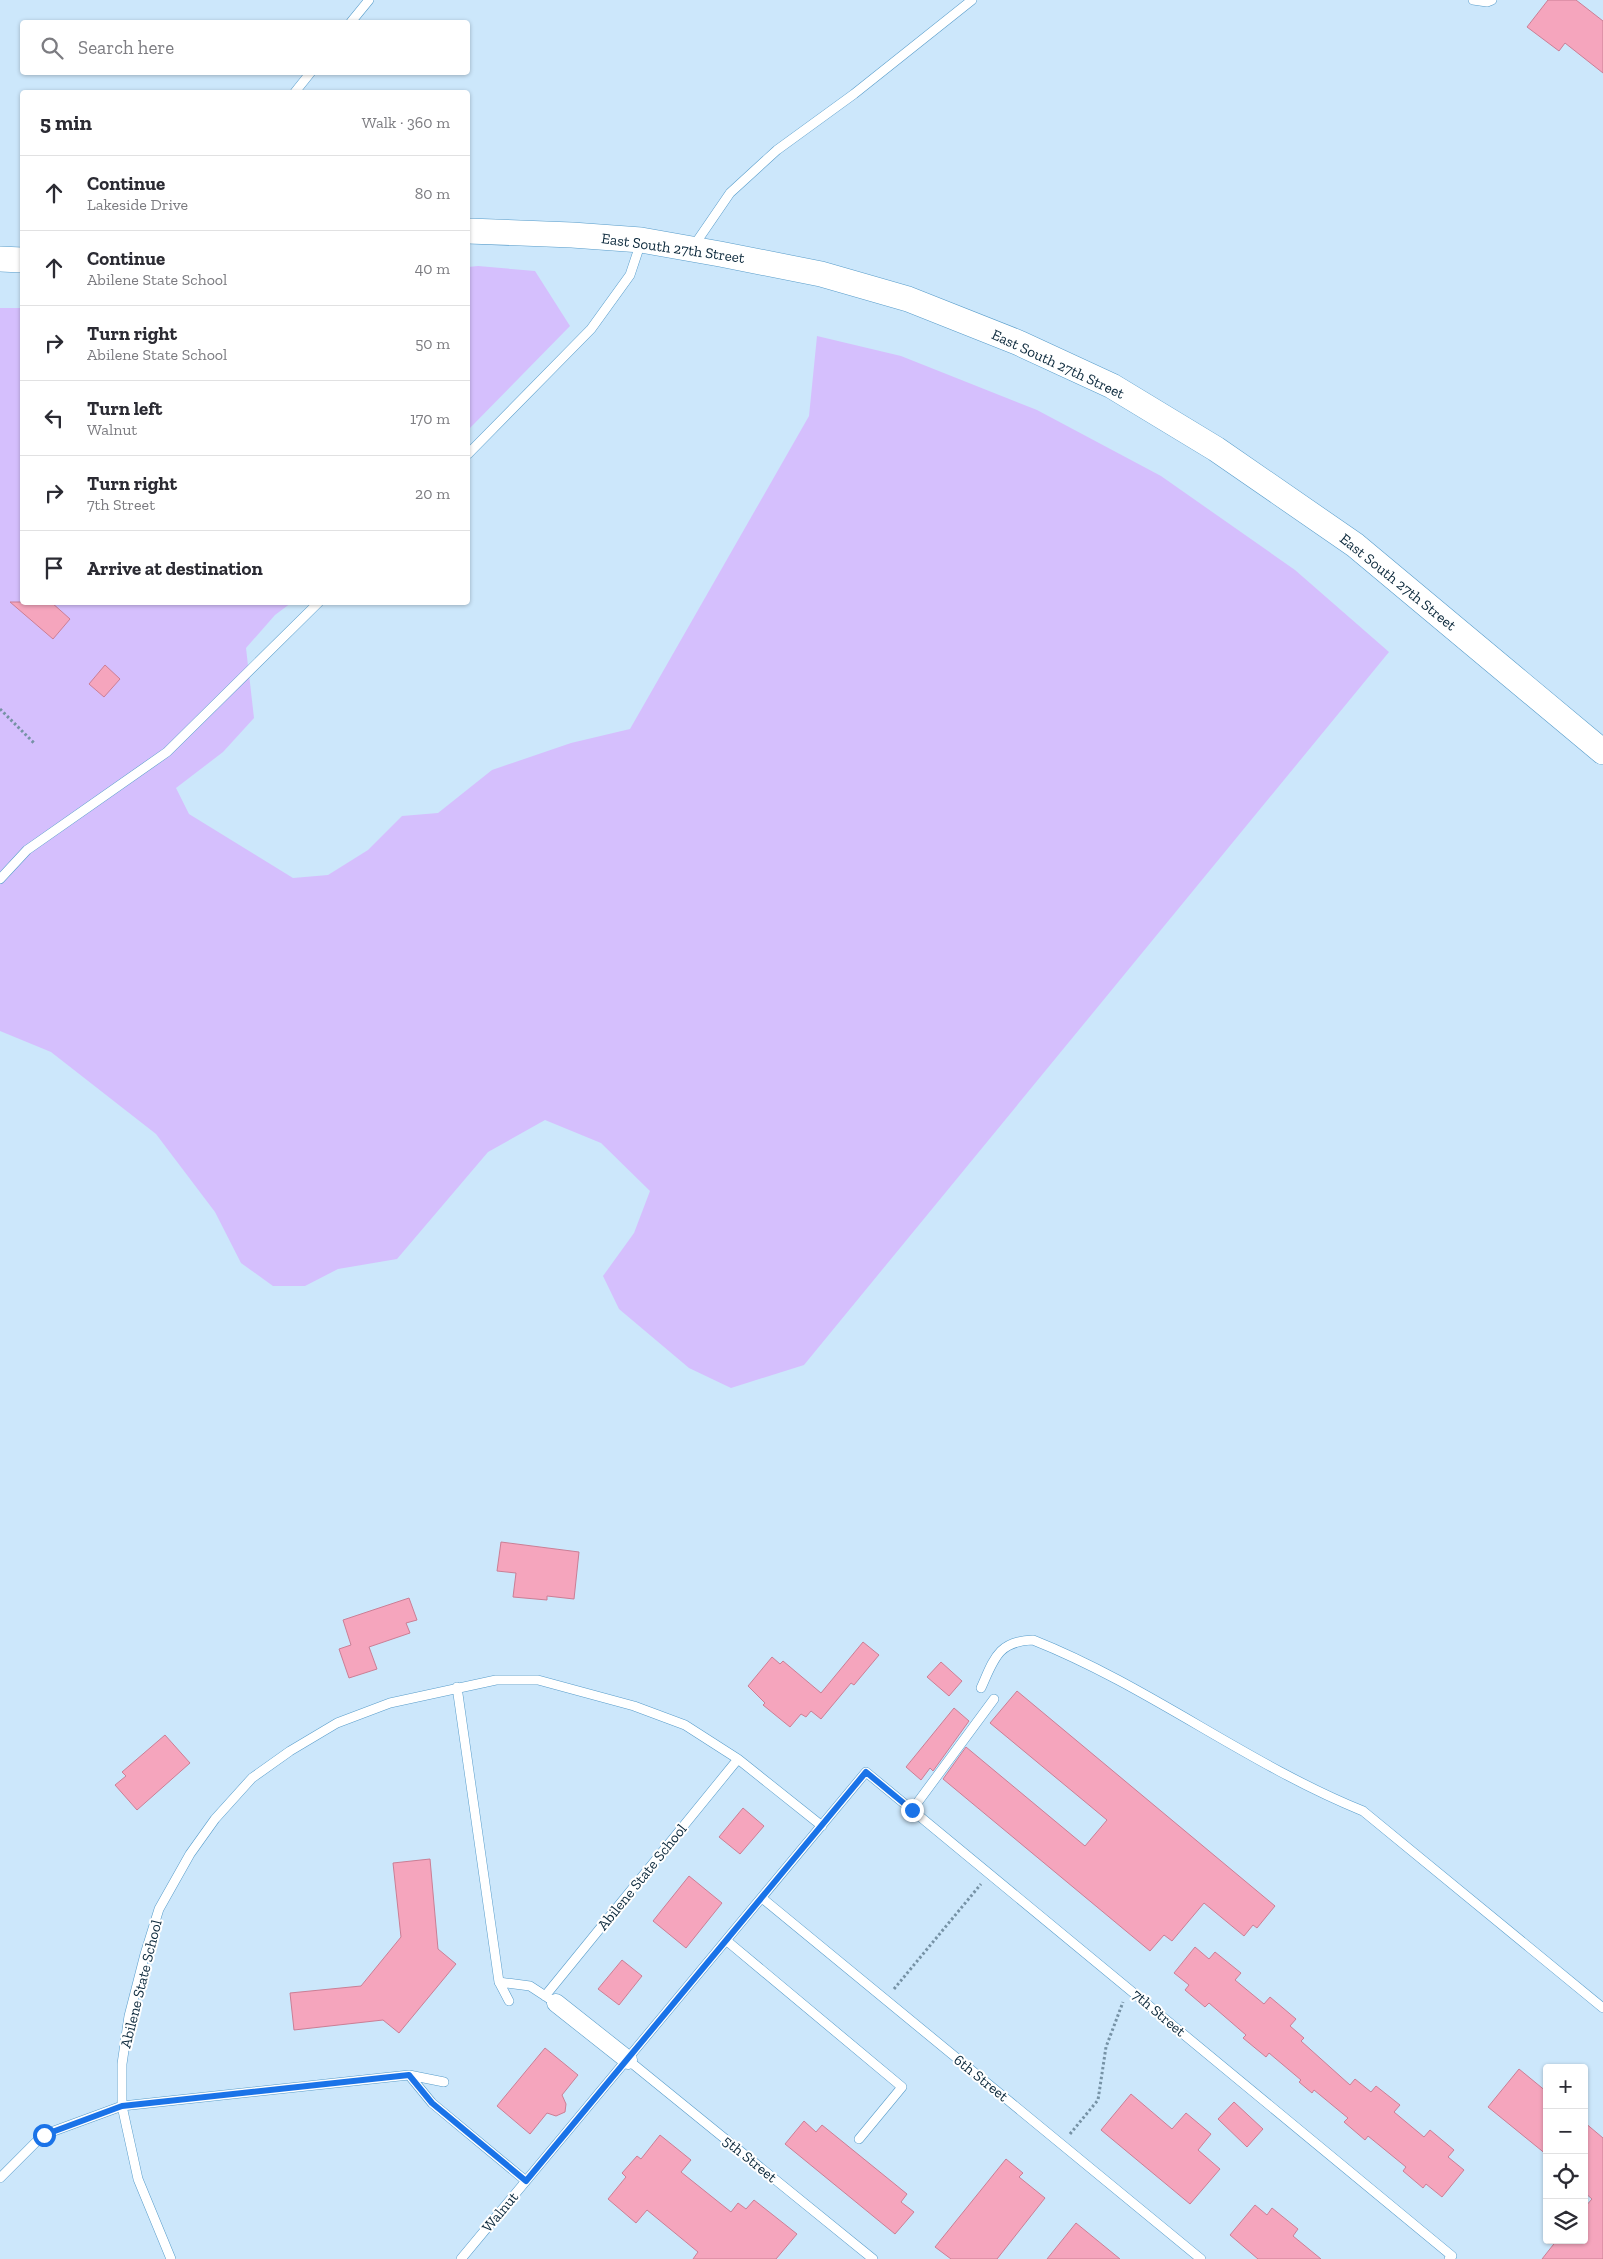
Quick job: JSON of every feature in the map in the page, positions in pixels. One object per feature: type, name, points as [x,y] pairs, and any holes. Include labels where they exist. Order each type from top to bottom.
[{"type":"main road","name":"East South 27th Street","points":[[470,231],[641,240],[821,274],[908,299],[1020,343],[1112,386],[1216,449],[1355,545],[1603,752]]},
{"type":"main road","points":[[0,259],[20,260]]},
{"type":"street","points":[[550,1999],[628,2060]]},
{"type":"lane","points":[[353,20],[369,0]]},
{"type":"lane","points":[[692,249],[730,193],[777,150],[854,94],[972,0]]},
{"type":"lane","points":[[1473,0],[1492,0]]},
{"type":"lane","points":[[297,90],[309,75]]},
{"type":"lane","points":[[470,452],[591,329],[630,275],[641,240]]},
{"type":"lane","points":[[0,878],[27,850],[167,752],[316,605]]},
{"type":"lane","points":[[981,1688],[998,1655],[1007,1644],[1019,1640],[1033,1640],[1111,1675],[1265,1764],[1324,1795],[1363,1811],[1603,2008]]},
{"type":"lane","name":"Abilene State School","points":[[171,2259],[138,2179],[122,2106],[122,2064],[130,2016],[144,1954],[159,1909],[190,1854],[215,1820],[252,1778],[290,1751],[337,1723],[390,1702],[496,1680],[538,1680],[634,1706],[685,1725],[738,1759],[822,1826]]},
{"type":"lane","points":[[456,1687],[499,1982],[509,2001]]},
{"type":"lane","points":[[912,1810],[994,1699]]},
{"type":"lane","name":"Abilene State School","points":[[550,1999],[738,1759]]},
{"type":"lane","name":"7th Street","points":[[866,1772],[1132,1990],[1451,2258]]},
{"type":"lane","name":"Walnut","points":[[461,2259],[866,1772]]},
{"type":"lane","name":"6th Street","points":[[762,1898],[1201,2259]]},
{"type":"lane","points":[[727,1941],[902,2087],[859,2139]]},
{"type":"lane","points":[[499,1982],[523,1984],[550,1999]]},
{"type":"lane","name":"5th Street","points":[[628,2060],[873,2259]]},
{"type":"lane","points":[[409,2075],[432,2103],[526,2181]]},
{"type":"lane","points":[[0,2178],[44,2135],[122,2106],[409,2075],[444,2082]]},
{"type":"path","points":[[0,709],[34,743]]},
{"type":"path","points":[[886,1999],[990,1874]]},
{"type":"path","points":[[1062,2144],[1098,2100],[1106,2046],[1123,2002],[1132,1990]]},
{"type":"shaded area","points":[[470,267],[535,271],[570,326],[470,428]]},
{"type":"shaded area","points":[[0,308],[20,308],[20,605],[288,605],[275,615],[246,648],[254,718],[223,752],[176,788],[189,814],[293,878],[328,875],[368,850],[402,816],[438,813],[492,770],[571,743],[630,729],[809,416],[817,336],[901,356],[1037,410],[1161,476],[1295,570],[1389,652],[804,1365],[731,1388],[689,1368],[619,1309],[603,1276],[634,1233],[650,1191],[601,1143],[545,1120],[488,1152],[397,1259],[338,1269],[305,1286],[273,1286],[241,1263],[215,1212],[156,1134],[51,1052],[0,1031]]},
{"type":"building","points":[[1548,0],[1576,0],[1603,21],[1603,73],[1565,43],[1559,51],[1527,27]]},
{"type":"building","points":[[10,602],[20,602],[20,605],[54,605],[70,619],[53,639]]},
{"type":"building","points":[[105,665],[120,679],[104,697],[89,684]]},
{"type":"building","points":[[501,1542],[579,1552],[574,1599],[547,1596],[547,1600],[513,1597],[516,1573],[497,1571]]},
{"type":"building","points":[[409,1598],[417,1620],[406,1623],[410,1633],[369,1647],[377,1669],[349,1678],[339,1649],[351,1645],[343,1620]]},
{"type":"building","points":[[863,1642],[879,1655],[854,1685],[851,1683],[821,1719],[811,1711],[806,1717],[801,1714],[790,1727],[763,1705],[765,1703],[748,1686],[772,1657],[780,1664],[783,1661],[821,1693]]},
{"type":"building","points":[[941,1662],[962,1681],[949,1696],[927,1677]]},
{"type":"building","points":[[1017,1691],[1275,1906],[1257,1928],[1253,1925],[1244,1936],[1204,1903],[1172,1941],[1164,1935],[1150,1951],[943,1779],[966,1747],[1085,1846],[1107,1820],[990,1723]]},
{"type":"building","points":[[954,1708],[969,1721],[933,1771],[930,1768],[921,1780],[906,1767]]},
{"type":"building","points":[[165,1735],[190,1763],[137,1810],[115,1785],[126,1776],[122,1772]]},
{"type":"building","points":[[743,1808],[764,1826],[740,1854],[719,1837]]},
{"type":"building","points":[[430,1859],[438,1949],[456,1964],[399,2033],[383,2020],[294,2030],[290,1993],[361,1986],[401,1937],[393,1863]]},
{"type":"building","points":[[689,1876],[722,1903],[686,1948],[653,1921]]},
{"type":"building","points":[[1195,1947],[1209,1959],[1215,1952],[1241,1973],[1235,1980],[1264,2004],[1270,1997],[1296,2019],[1290,2026],[1304,2038],[1301,2041],[1350,2085],[1355,2079],[1371,2092],[1376,2086],[1400,2105],[1394,2112],[1424,2137],[1430,2130],[1454,2150],[1448,2157],[1464,2170],[1442,2197],[1426,2184],[1423,2188],[1403,2171],[1406,2167],[1368,2136],[1365,2140],[1344,2122],[1348,2118],[1314,2090],[1312,2093],[1299,2082],[1301,2080],[1269,2053],[1266,2057],[1243,2038],[1246,2035],[1209,2003],[1205,2007],[1185,1990],[1189,1985],[1174,1973]]},
{"type":"building","points":[[622,1960],[642,1976],[619,2005],[598,1989]]},
{"type":"building","points":[[545,2048],[578,2075],[562,2095],[566,2104],[565,2112],[556,2116],[547,2113],[530,2134],[497,2106]]},
{"type":"building","points":[[1519,2069],[1543,2089],[1543,2152],[1488,2107]]},
{"type":"building","points":[[1131,2094],[1172,2129],[1186,2113],[1211,2134],[1198,2150],[1220,2169],[1190,2204],[1101,2130]]},
{"type":"building","points":[[1234,2102],[1263,2129],[1247,2147],[1218,2119]]},
{"type":"building","points":[[804,2121],[816,2132],[822,2125],[907,2194],[901,2202],[914,2212],[895,2234],[785,2144]]},
{"type":"building","points":[[1588,2125],[1603,2138],[1603,2259],[1542,2259],[1554,2244],[1588,2244],[1588,2204],[1592,2199],[1588,2196]]},
{"type":"building","points":[[660,2135],[691,2160],[681,2172],[731,2212],[738,2203],[746,2209],[754,2200],[797,2234],[776,2259],[693,2259],[698,2252],[647,2210],[636,2223],[608,2199],[626,2177],[622,2173],[637,2156],[641,2159]]},
{"type":"building","points":[[1006,2159],[1023,2173],[1019,2177],[1045,2198],[997,2259],[951,2259],[935,2247]]},
{"type":"building","points":[[1255,2205],[1267,2215],[1272,2208],[1298,2229],[1293,2236],[1321,2259],[1258,2259],[1230,2235]]},
{"type":"building","points":[[1076,2223],[1120,2259],[1047,2259]]},
{"type":"route","points":[[44,2135],[122,2106],[409,2075],[432,2103],[526,2181],[866,1772],[912,1810]]}]
